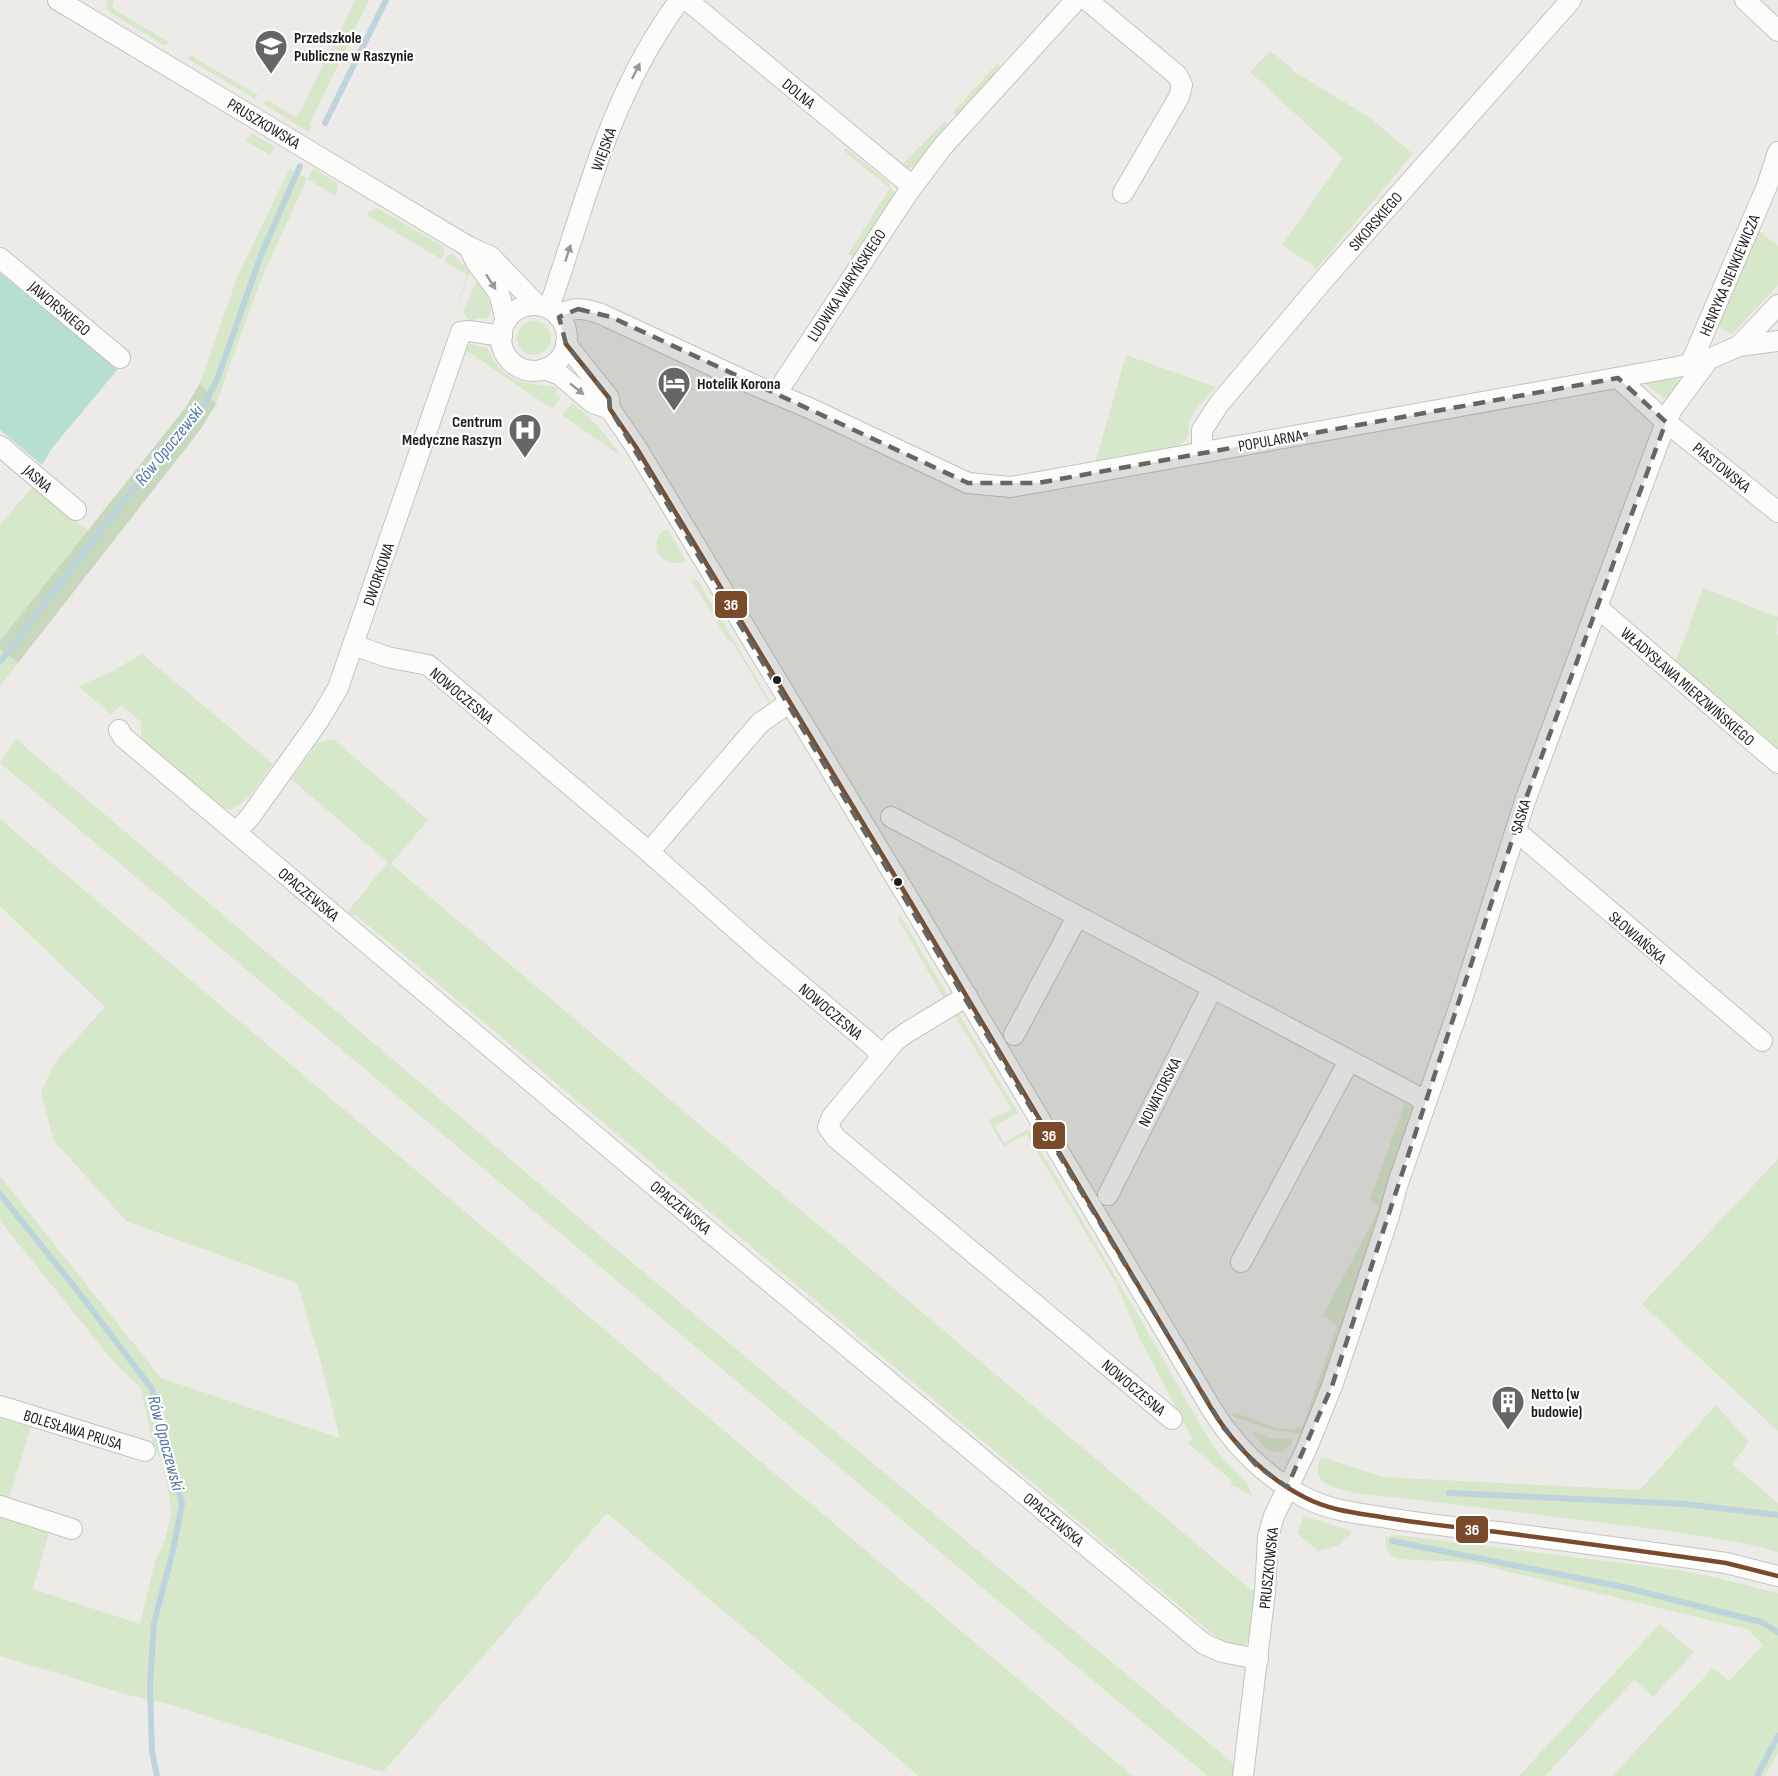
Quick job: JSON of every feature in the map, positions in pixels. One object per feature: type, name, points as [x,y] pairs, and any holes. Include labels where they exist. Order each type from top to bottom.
[{"type":"street","name":"PRUSZKOWSKA","points":[[58,0],[470,247],[490,256],[548,310]]},
{"type":"street","name":"WIEJSKA","points":[[548,310],[608,132],[636,69],[671,10],[680,0]]},
{"type":"street","name":"DOLNA","points":[[687,0],[912,186]]},
{"type":"street","name":"SIKORSKIEGO","points":[[1202,453],[1202,430],[1219,404],[1326,277],[1571,0]]},
{"type":"street","points":[[1745,0],[1778,31]]},
{"type":"street","name":"LUDWIKA WARYŃSKIEGO","points":[[776,394],[912,186],[943,146],[1077,1],[1177,75],[1182,85],[1179,97],[1124,193]]},
{"type":"street","name":"HENRYKA SIENKIEWICZA","points":[[1666,422],[1700,361],[1778,152]]},
{"type":"street","points":[[470,247],[476,262],[496,289],[504,328],[504,351],[514,363],[529,370],[544,369],[560,375],[593,403],[610,409]]},
{"type":"street","name":"JAWORSKIEGO","points":[[0,258],[120,358]]},
{"type":"street","points":[[1739,346],[1778,305]]},
{"type":"street","points":[[504,328],[519,309],[578,309],[601,314],[776,394]]},
{"type":"street","points":[[544,369],[556,362],[566,344],[566,330],[548,310]]},
{"type":"street","name":"DWORKOWA","points":[[236,832],[250,817],[331,701],[342,679],[459,335],[465,331],[504,328]]},
{"type":"street","name":"POPULARNA","points":[[776,394],[968,483],[1011,487],[1618,378],[1700,361],[1739,346],[1778,341]]},
{"type":"street","points":[[566,344],[609,398],[610,409],[636,447],[790,702],[1223,1427],[1242,1451],[1256,1465],[1287,1487],[1317,1503],[1355,1513],[1726,1563],[1778,1575]]},
{"type":"street","name":"PIASTOWSKA","points":[[1618,378],[1666,422],[1778,512]]},
{"type":"street","name":"SASKA","points":[[1389,1216],[1525,801],[1666,422]]},
{"type":"street","name":"JASNA","points":[[0,446],[76,510]]},
{"type":"street","name":"WŁADYSŁAWA MIERZWIŃSKIEGO","points":[[1598,608],[1778,763]]},
{"type":"street","name":"NOWOCZESNA","points":[[354,645],[387,657],[428,665],[874,1047],[881,1058],[832,1117],[828,1127],[831,1132],[1172,1419]]},
{"type":"street","points":[[649,852],[760,723],[790,702]]},
{"type":"street","name":"OPACZEWSKA","points":[[119,730],[123,737],[651,1183],[1204,1644],[1222,1652],[1258,1659]]},
{"type":"street","points":[[891,817],[1426,1101]]},
{"type":"street","name":"SŁOWIAŃSKA","points":[[1516,831],[1762,1041]]},
{"type":"street","points":[[1014,1035],[1077,916]]},
{"type":"street","name":"NOWATORSKA","points":[[1108,1195],[1212,989]]},
{"type":"street","points":[[881,1058],[906,1033],[967,996]]},
{"type":"street","points":[[1241,1262],[1349,1061]]},
{"type":"street","name":"PRUSZKOWSKA","points":[[1243,1776],[1258,1659],[1268,1537],[1274,1516],[1306,1450],[1332,1386],[1389,1216]]},
{"type":"street","name":"BOLESŁAWA PRUSA","points":[[0,1407],[145,1451]]},
{"type":"street","points":[[0,1506],[72,1529]]},
{"type":"highlighted area","points":[[578,309],[611,317],[968,483],[1038,483],[1618,378],[1666,422],[1525,801],[1332,1386],[1287,1487],[1256,1465],[1223,1427],[610,409],[609,398],[566,344],[559,317]]},
{"type":"green space","points":[[108,0],[114,0],[112,8],[169,42],[165,46],[111,13],[106,7]]},
{"type":"green space","points":[[355,0],[369,0],[309,125],[311,127],[308,132],[264,104],[266,99],[295,117],[299,114]]},
{"type":"green space","points":[[1270,51],[1290,66],[1293,71],[1369,117],[1413,154],[1317,268],[1282,245],[1343,158],[1250,72]]},
{"type":"green space","points":[[190,55],[258,95],[255,99],[188,59]]},
{"type":"green space","points":[[998,63],[1001,68],[957,116],[953,112]]},
{"type":"green space","points":[[945,121],[949,125],[915,167],[904,168],[861,133],[862,131],[903,164]]},
{"type":"green space","points":[[251,133],[275,147],[270,155],[246,141]]},
{"type":"green space","points":[[846,148],[889,183],[892,191],[897,192],[854,256],[848,254],[890,188],[844,151]]},
{"type":"green space","points":[[290,168],[307,179],[262,277],[216,404],[200,383],[238,275]]},
{"type":"green space","points":[[314,168],[338,184],[336,196],[307,179]]},
{"type":"green space","points":[[377,208],[444,247],[445,253],[441,259],[367,215]]},
{"type":"green space","points":[[1756,229],[1778,246],[1778,285],[1732,334],[1716,326]]},
{"type":"green space","points":[[452,254],[470,271],[453,318],[467,275],[444,261],[448,255]]},
{"type":"green space","points":[[0,273],[118,369],[52,448],[42,465],[0,430]]},
{"type":"green space","points":[[477,280],[485,289],[492,312],[486,319],[475,318],[472,323],[463,313]]},
{"type":"green space","points":[[534,321],[546,326],[551,338],[546,350],[534,355],[522,350],[517,338],[522,326]]},
{"type":"green space","points":[[469,344],[487,348],[497,365],[509,376],[523,382],[558,388],[555,394],[561,397],[552,409],[466,350]]},
{"type":"green space","points":[[1126,355],[1216,387],[1196,409],[1189,421],[1188,436],[1178,448],[1095,463]]},
{"type":"green space","points":[[1677,376],[1680,385],[1667,399],[1640,380]]},
{"type":"green space","points":[[200,383],[216,404],[200,430],[18,663],[0,649],[0,641],[186,407]]},
{"type":"green space","points":[[572,403],[601,429],[621,457],[562,415]]},
{"type":"green space","points":[[33,486],[89,531],[0,641],[0,525]]},
{"type":"green space","points":[[664,530],[668,530],[686,561],[671,563],[660,555],[656,543]]},
{"type":"green space","points":[[691,579],[698,581],[771,703],[770,705],[733,643],[727,639]]},
{"type":"green space","points":[[1703,588],[1778,617],[1776,633],[1778,635],[1778,748],[1676,661]]},
{"type":"green space","points":[[0,649],[18,663],[0,686]]},
{"type":"green space","points":[[142,654],[273,764],[249,797],[231,810],[215,805],[141,741],[141,722],[121,705],[111,714],[78,686],[109,673]]},
{"type":"green space","points":[[16,739],[604,1239],[1234,1764],[1232,1776],[1208,1776],[0,763]]},
{"type":"green space","points":[[334,740],[428,820],[391,864],[1251,1590],[1256,1590],[1254,1622],[1250,1638],[1246,1643],[1238,1646],[1226,1645],[356,915],[345,915],[388,862],[291,779],[318,742]]},
{"type":"green space","points":[[0,819],[1133,1776],[919,1776],[607,1513],[383,1772],[172,1705],[129,1695],[0,1656],[0,1514],[50,1529],[33,1589],[140,1624],[155,1561],[163,1546],[172,1512],[164,1467],[153,1443],[140,1387],[117,1366],[0,1221],[0,1176],[161,1378],[340,1438],[297,1283],[126,1221],[54,1141],[41,1093],[53,1065],[105,1007],[0,906]]},
{"type":"green space","points":[[900,915],[948,997],[944,999],[898,919]]},
{"type":"green space","points":[[958,1012],[1018,1113],[995,1126],[1004,1143],[1028,1129],[1202,1428],[1220,1455],[1247,1483],[1252,1496],[1239,1490],[1239,1487],[1232,1486],[1231,1480],[1188,1443],[1192,1438],[1140,1339],[1116,1283],[1026,1134],[1004,1147],[988,1120],[1012,1110],[953,1013]]},
{"type":"green space","points":[[1405,1103],[1417,1110],[1304,1434],[1272,1430],[1235,1417],[1232,1413],[1278,1428],[1295,1429],[1303,1425],[1337,1326],[1323,1316],[1380,1207],[1370,1199]]},
{"type":"green space","points":[[1778,1159],[1778,1431],[1642,1304]]},
{"type":"green space","points":[[1716,1405],[1749,1442],[1732,1464],[1778,1503],[1778,1552],[1739,1542],[1655,1529],[1356,1493],[1333,1487],[1324,1482],[1318,1473],[1321,1457],[1383,1477],[1640,1490]]},
{"type":"green space","points":[[0,1418],[31,1427],[9,1498],[0,1496]]},
{"type":"green space","points":[[1252,1433],[1271,1438],[1291,1439],[1292,1444],[1282,1452],[1273,1451]]},
{"type":"green space","points":[[1304,1516],[1349,1530],[1351,1534],[1337,1546],[1318,1551],[1297,1533]]},
{"type":"green space","points":[[1395,1535],[1679,1570],[1778,1593],[1778,1753],[1765,1776],[1612,1776],[1713,1668],[1729,1681],[1763,1645],[1747,1629],[1481,1565],[1397,1559],[1389,1552],[1385,1541],[1385,1537]]},
{"type":"green space","points":[[1660,1624],[1694,1652],[1653,1697],[1634,1680],[1545,1776],[1519,1776]]},
{"type":"waterway","name":"Rów Opaczewski","points":[[325,123],[386,0]]},
{"type":"waterway","name":"Rów Opaczewski","points":[[0,662],[127,496],[199,413],[217,380],[261,255],[300,166]]},
{"type":"waterway","name":"Rów Opaczewski","points":[[0,1194],[152,1389],[182,1504],[154,1623],[150,1686],[152,1752],[157,1776]]},
{"type":"waterway","points":[[1449,1493],[1685,1504],[1778,1515]]},
{"type":"waterway","points":[[1392,1541],[1623,1587],[1761,1622],[1778,1632]]},
{"type":"waterway","points":[[1757,1776],[1778,1736]]},
{"type":"transit line","name":"36","points":[[566,344],[609,398],[610,409],[636,447],[910,901],[1211,1408],[1230,1436],[1252,1460],[1291,1490],[1315,1502],[1343,1510],[1422,1523],[1726,1563],[1778,1576]]},
{"type":"place","name":"Przedszkole Publiczne w Raszynie","points":[[271,75]]},
{"type":"place","name":"Hotelik Korona","points":[[674,412]]},
{"type":"place","name":"Centrum Medyczne Raszyn","points":[[525,459]]},
{"type":"place","name":"Netto (w budowie)","points":[[1508,1431]]}]
